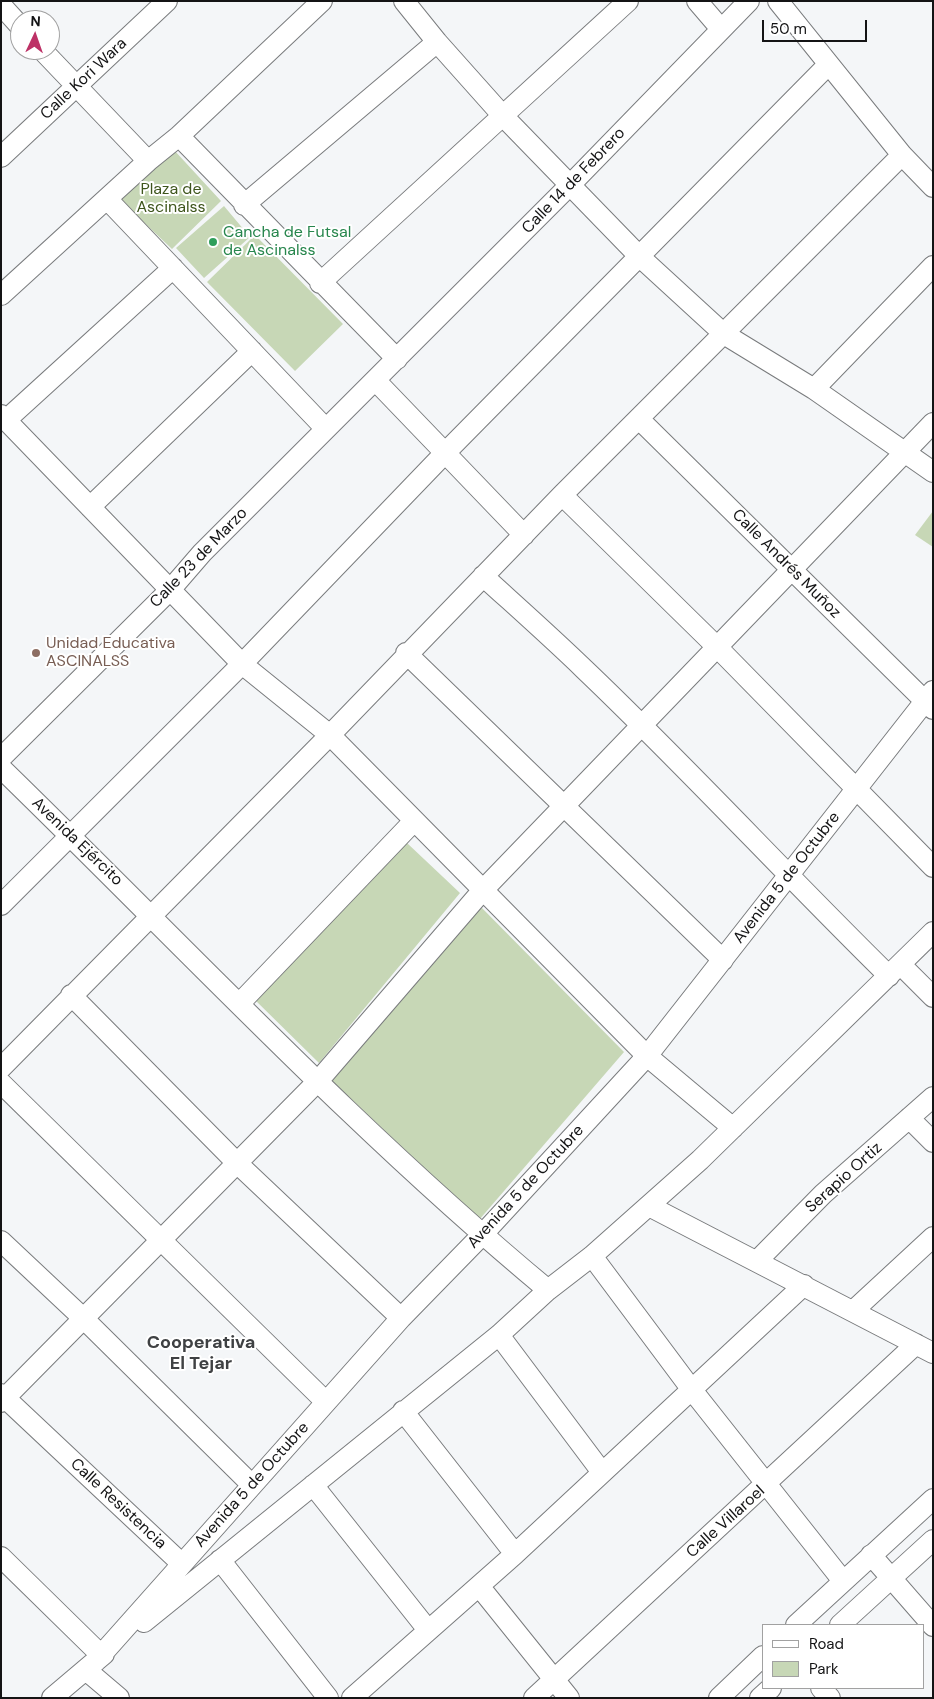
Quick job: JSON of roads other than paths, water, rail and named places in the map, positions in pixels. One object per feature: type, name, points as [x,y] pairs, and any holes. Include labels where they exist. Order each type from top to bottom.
[{"type":"street","name":"Calle Kori Wara","points":[[1,157],[166,1]]},
{"type":"street","points":[[1,295],[148,161],[179,136],[322,1]]},
{"type":"street","points":[[404,1],[502,116],[640,257],[724,334],[814,389],[933,472]]},
{"type":"street","points":[[320,283],[628,1]]},
{"type":"street","points":[[697,1],[721,29]]},
{"type":"street","name":"Calle 14 de Febrero","points":[[397,359],[749,1]]},
{"type":"street","points":[[778,1],[902,155],[933,187]]},
{"type":"street","points":[[1,5],[10,15]]},
{"type":"street","points":[[244,205],[437,42]]},
{"type":"street","points":[[51,60],[148,161]]},
{"type":"street","points":[[1,905],[242,664],[444,454],[828,65]]},
{"type":"street","points":[[179,136],[320,283],[397,359]]},
{"type":"street","points":[[1,1068],[71,995],[152,916],[330,735],[406,654],[562,495],[902,155]]},
{"type":"street","points":[[107,199],[326,429]]},
{"type":"street","points":[[814,389],[933,266]]},
{"type":"street","points":[[173,268],[4,418],[242,664],[330,735],[647,1056],[733,1128]]},
{"type":"street","points":[[90,507],[252,351]]},
{"type":"street","name":"Calle 23 de Marzo","points":[[1,758],[170,590],[202,553],[397,359]]},
{"type":"street","points":[[375,380],[444,454],[524,535]]},
{"type":"street","name":"Calle Andrés Muñoz","points":[[639,418],[792,569],[930,700]]},
{"type":"street","points":[[3,1398],[84,1319],[319,1080],[482,890],[933,423]]},
{"type":"street","points":[[562,495],[717,647],[933,867]]},
{"type":"street","points":[[483,576],[584,668],[642,725],[788,876],[895,970],[933,997]]},
{"type":"street","points":[[406,654],[723,960]]},
{"type":"street","name":"Avenida 5 de Octubre","points":[[94,1662],[401,1318],[482,1235],[647,1056],[856,790],[930,700]]},
{"type":"street","name":"Avenida Ejército","points":[[1,768],[319,1080],[482,1235],[548,1290]]},
{"type":"street","points":[[240,1003],[414,821]]},
{"type":"street","points":[[52,1698],[313,1486],[403,1410],[499,1335],[548,1290],[592,1256],[733,1128],[933,932]]},
{"type":"street","points":[[71,995],[237,1163],[401,1318]]},
{"type":"street","points":[[1,1083],[326,1402]]},
{"type":"street","name":"Serapio Ortiz","points":[[757,1261],[823,1194],[933,1097]]},
{"type":"street","points":[[909,1118],[933,1142]]},
{"type":"street","points":[[649,1206],[925,1348]]},
{"type":"street","points":[[853,1311],[933,1237]]},
{"type":"street","points":[[1,1241],[84,1319],[252,1485]]},
{"type":"street","points":[[592,1256],[692,1390],[843,1581]]},
{"type":"street","points":[[352,1698],[479,1586],[804,1285]]},
{"type":"street","points":[[499,1335],[601,1471]]},
{"type":"street","name":"Calle Villaroel","points":[[534,1698],[767,1485],[925,1348]]},
{"type":"street","name":"Calle Resistencia","points":[[3,1398],[182,1564]]},
{"type":"street","points":[[403,1410],[514,1554]]},
{"type":"street","points":[[313,1486],[428,1630]]},
{"type":"street","points":[[797,1624],[933,1499]]},
{"type":"street","points":[[841,1624],[933,1540]]},
{"type":"street","points":[[870,1555],[933,1626]]},
{"type":"street","points":[[1,1557],[94,1662],[119,1698]]},
{"type":"street","points":[[220,1560],[328,1698]]},
{"type":"street","points":[[479,1586],[555,1678],[569,1698]]},
{"type":"street","points":[[719,1698],[762,1657]]},
{"type":"street","points":[[760,1698],[770,1689]]},
{"type":"place","name":"Cancha de Futsal de Ascinalss","points":[[213,242]]},
{"type":"place","name":"Unidad Educativa ASCINALSS","points":[[36,653]]},
{"type":"district","name":"Cooperativa El Tejar","points":[[201,1354]]},
{"type":"park label","name":"Plaza de Ascinalss","points":[[171,199]]}]
